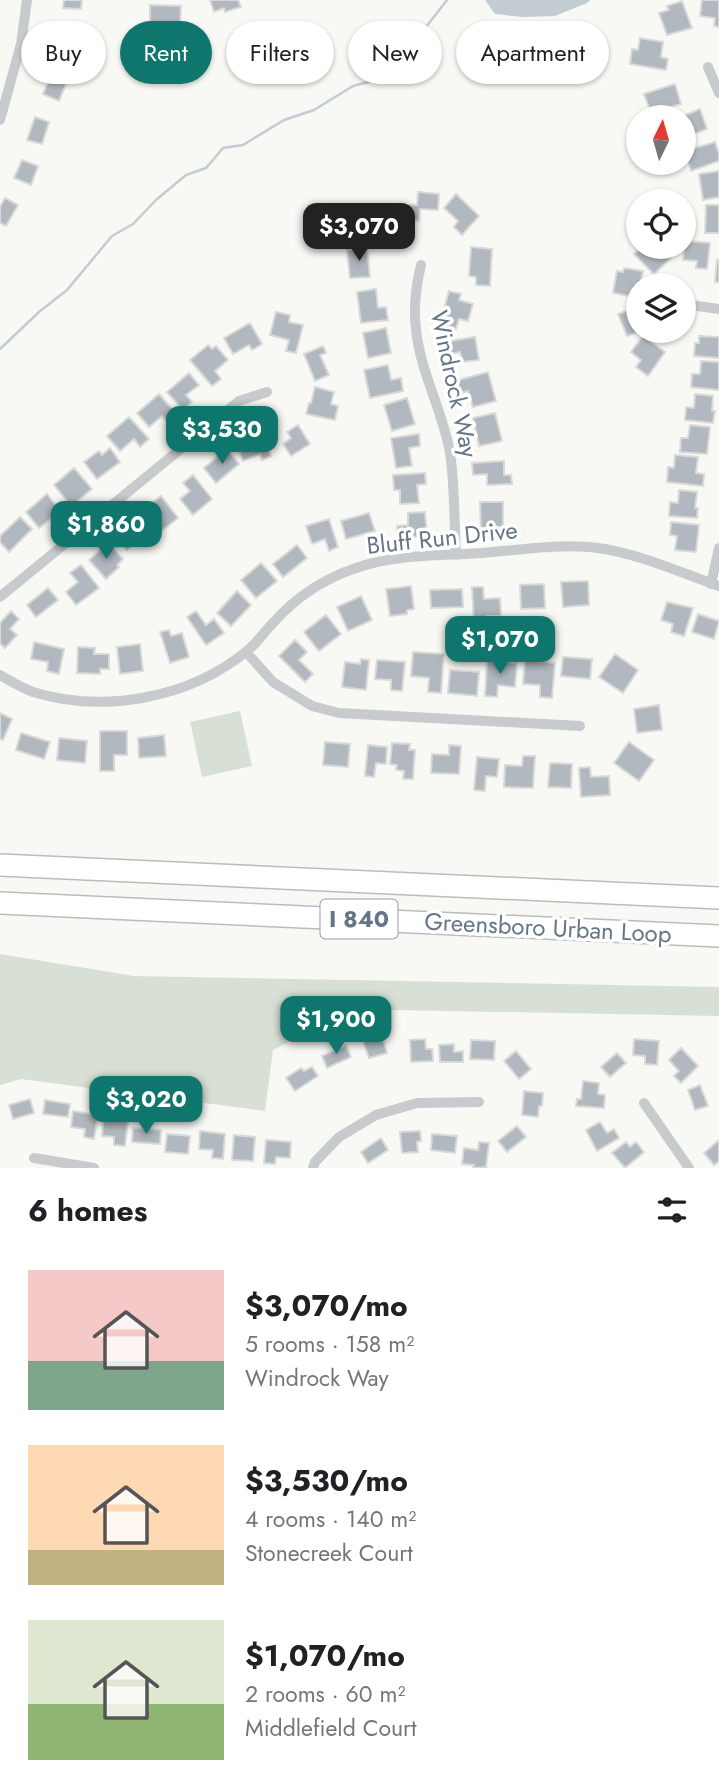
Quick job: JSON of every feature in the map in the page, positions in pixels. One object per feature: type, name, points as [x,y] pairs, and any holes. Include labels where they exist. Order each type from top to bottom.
[{"type":"highway","name":"Greensboro Urban Loop","points":[[0,864],[719,898]]},
{"type":"highway","name":"Greensboro Urban Loop","points":[[0,903],[719,936]]},
{"type":"street","points":[[0,120],[21,44],[27,0]]},
{"type":"street","points":[[708,67],[719,93]]},
{"type":"street","name":"Windrock Way","points":[[421,265],[415,302],[416,330],[450,454],[456,555]]},
{"type":"street","points":[[696,305],[719,309]]},
{"type":"street","points":[[0,597],[239,401],[267,392]]},
{"type":"street","name":"Bluff Run Drive","points":[[0,676],[32,691],[69,699],[113,702],[157,695],[204,680],[246,652],[291,604],[310,589],[357,567],[388,560],[597,548],[650,560],[715,585]]},
{"type":"street","points":[[715,585],[719,548]]},
{"type":"street","points":[[246,652],[273,682],[312,706],[339,713],[580,726]]},
{"type":"street","points":[[313,1168],[339,1137],[376,1115],[416,1103],[479,1102]]},
{"type":"street","points":[[644,1103],[689,1168]]},
{"type":"street","points":[[34,1158],[94,1168]]},
{"type":"shaded area","points":[[485,0],[590,0],[555,16],[523,17],[495,14]]},
{"type":"shaded area","points":[[240,711],[252,766],[202,777],[190,722]]},
{"type":"shaded area","points":[[0,954],[134,976],[719,987],[719,1016],[393,1010],[342,1015],[273,1050],[265,1111],[21,1079],[0,1085]]},
{"type":"building","points":[[64,0],[82,0],[81,9],[63,8]]},
{"type":"building","points":[[210,0],[238,0],[241,7],[225,12],[224,8],[214,12]]},
{"type":"building","points":[[702,0],[719,0],[719,27],[714,26],[715,18],[700,16]]},
{"type":"building","points":[[682,1],[692,28],[667,35],[659,13],[669,10],[667,6]]},
{"type":"building","points":[[150,5],[181,6],[180,21],[150,21]]},
{"type":"building","points":[[640,38],[663,42],[661,57],[668,59],[666,70],[630,64],[632,49],[638,50]]},
{"type":"building","points":[[47,84],[66,84],[59,101],[43,94]]},
{"type":"building","points":[[675,84],[681,104],[648,105],[644,94]]},
{"type":"building","points":[[700,109],[707,129],[696,133],[696,111]]},
{"type":"building","points":[[35,117],[49,122],[42,144],[27,140]]},
{"type":"building","points":[[715,142],[719,161],[696,169],[696,148]]},
{"type":"building","points":[[22,160],[38,166],[31,185],[14,178]]},
{"type":"building","points":[[719,171],[719,197],[703,200],[699,174]]},
{"type":"building","points":[[418,192],[439,194],[438,210],[420,209],[419,221],[408,220],[409,205],[417,205]]},
{"type":"building","points":[[456,194],[479,216],[462,235],[454,227],[458,221],[444,208]]},
{"type":"building","points":[[5,198],[18,205],[6,226],[0,223],[0,207]]},
{"type":"building","points":[[378,204],[392,216],[373,239],[359,227]]},
{"type":"building","points":[[706,205],[719,205],[719,233],[705,233]]},
{"type":"building","points":[[696,242],[710,243],[707,269],[696,268],[697,261],[683,260],[696,259]]},
{"type":"building","points":[[471,247],[492,249],[490,286],[476,285],[476,277],[469,276]]},
{"type":"building","points":[[367,248],[370,277],[350,278],[347,250]]},
{"type":"building","points":[[639,259],[670,259],[655,273]]},
{"type":"building","points":[[717,260],[719,282],[715,282]]},
{"type":"building","points":[[624,268],[643,271],[626,273],[626,296],[613,293],[617,271],[623,272]]},
{"type":"building","points":[[376,289],[378,308],[386,307],[388,320],[361,323],[357,292]]},
{"type":"building","points":[[449,291],[461,294],[459,300],[473,304],[468,321],[459,319],[456,329],[440,324]]},
{"type":"building","points":[[626,311],[626,334],[618,314]]},
{"type":"building","points":[[276,312],[290,315],[289,322],[303,325],[296,353],[286,351],[289,340],[270,335]]},
{"type":"building","points":[[250,323],[262,344],[252,350],[249,345],[233,354],[224,338]]},
{"type":"building","points":[[386,328],[391,353],[368,358],[363,333]]},
{"type":"building","points":[[699,336],[719,337],[719,358],[694,356],[695,343],[699,343]]},
{"type":"building","points":[[475,337],[479,360],[462,362],[460,352],[446,355],[444,342]]},
{"type":"building","points":[[638,343],[653,343],[665,352],[648,376],[636,367],[641,360],[631,352]]},
{"type":"building","points":[[208,345],[212,349],[216,346],[228,360],[215,371],[221,379],[212,386],[190,360]]},
{"type":"building","points":[[323,346],[326,353],[320,355],[329,375],[315,381],[304,354]]},
{"type":"building","points":[[701,361],[719,362],[719,390],[691,387],[692,374],[700,374]]},
{"type":"building","points":[[388,365],[391,380],[401,378],[403,391],[370,398],[364,370]]},
{"type":"building","points":[[488,372],[496,401],[473,407],[468,391],[458,394],[455,381]]},
{"type":"building","points":[[189,373],[199,385],[186,395],[192,402],[183,410],[167,392]]},
{"type":"building","points":[[315,387],[334,392],[331,404],[338,406],[335,420],[306,414]]},
{"type":"building","points":[[159,394],[177,415],[168,423],[162,416],[149,427],[137,413]]},
{"type":"building","points":[[695,394],[713,396],[713,423],[685,420],[686,407],[694,408]]},
{"type":"building","points":[[407,398],[415,424],[392,431],[384,405]]},
{"type":"building","points":[[495,413],[502,441],[479,446],[473,418]]},
{"type":"building","points":[[129,417],[149,439],[140,447],[134,439],[120,451],[107,436]]},
{"type":"building","points":[[298,425],[310,444],[291,456],[283,444],[291,438],[287,432]]},
{"type":"building","points":[[690,425],[710,427],[707,454],[680,452],[681,438],[688,438]]},
{"type":"building","points":[[262,434],[271,456],[262,460],[260,454],[243,461],[237,444]]},
{"type":"building","points":[[419,434],[420,446],[409,448],[412,466],[396,468],[391,438]]},
{"type":"building","points":[[110,448],[120,462],[97,479],[84,462],[99,451],[102,455]]},
{"type":"building","points":[[227,449],[239,464],[216,483],[204,468]]},
{"type":"building","points":[[675,455],[698,457],[696,473],[704,474],[703,486],[667,482],[668,467],[674,468]]},
{"type":"building","points":[[504,461],[504,475],[511,475],[512,484],[487,485],[487,474],[473,475],[472,463]]},
{"type":"building","points":[[74,468],[92,489],[71,506],[54,485]]},
{"type":"building","points":[[425,473],[426,484],[417,485],[419,503],[400,504],[400,490],[394,490],[393,475]]},
{"type":"building","points":[[193,475],[212,499],[193,515],[180,499],[190,491],[183,483]]},
{"type":"building","points":[[679,490],[697,492],[697,518],[669,516],[670,502],[678,503]]},
{"type":"building","points":[[47,494],[60,511],[39,528],[26,512]]},
{"type":"building","points":[[161,496],[178,518],[160,532],[143,510]]},
{"type":"building","points":[[480,502],[503,502],[503,531],[481,532]]},
{"type":"building","points":[[425,512],[427,536],[398,538],[397,526],[408,525],[408,513]]},
{"type":"building","points":[[369,513],[375,531],[346,539],[341,521]]},
{"type":"building","points":[[20,517],[32,529],[9,552],[0,542],[0,536]]},
{"type":"building","points":[[138,518],[149,532],[127,550],[116,537]]},
{"type":"building","points":[[329,519],[338,547],[329,551],[325,539],[312,544],[306,526]]},
{"type":"building","points":[[671,522],[699,525],[696,552],[675,550],[677,536],[670,535]]},
{"type":"building","points":[[108,543],[123,559],[117,565],[119,567],[106,579],[89,560]]},
{"type":"building","points":[[297,545],[307,558],[283,577],[273,564]]},
{"type":"building","points":[[261,563],[277,581],[256,598],[241,580]]},
{"type":"building","points":[[81,565],[99,588],[76,605],[66,592],[78,582],[70,573]]},
{"type":"building","points":[[588,581],[589,605],[563,607],[561,582]]},
{"type":"building","points":[[544,584],[545,608],[521,609],[520,585]]},
{"type":"building","points":[[411,586],[414,609],[407,610],[407,614],[390,616],[386,589]]},
{"type":"building","points":[[472,587],[483,587],[484,599],[500,598],[501,616],[487,616],[487,624],[474,624]]},
{"type":"building","points":[[48,588],[58,600],[36,617],[27,605]]},
{"type":"building","points":[[462,589],[463,607],[431,608],[430,590]]},
{"type":"building","points":[[237,591],[251,605],[231,626],[217,613]]},
{"type":"building","points":[[361,596],[372,620],[348,631],[337,607]]},
{"type":"building","points":[[667,602],[693,608],[684,636],[671,632],[673,624],[661,620]]},
{"type":"building","points":[[11,611],[19,619],[10,629],[17,635],[5,648],[0,643],[0,623]]},
{"type":"building","points":[[196,611],[206,625],[214,619],[224,633],[206,645],[187,617]]},
{"type":"building","points":[[698,614],[719,621],[714,639],[692,632]]},
{"type":"building","points":[[326,615],[341,634],[319,651],[304,632]]},
{"type":"building","points":[[169,630],[171,636],[182,633],[189,657],[170,663],[160,632]]},
{"type":"building","points":[[295,640],[307,652],[299,660],[313,674],[305,682],[279,656]]},
{"type":"building","points":[[34,642],[64,649],[59,674],[47,671],[48,662],[31,659]]},
{"type":"building","points":[[140,644],[143,671],[120,674],[117,647]]},
{"type":"building","points":[[78,647],[95,648],[94,654],[109,654],[109,669],[100,669],[100,674],[77,673]]},
{"type":"building","points":[[413,652],[444,654],[441,693],[428,692],[429,678],[411,676]]},
{"type":"building","points":[[615,654],[638,670],[623,693],[599,677]]},
{"type":"building","points":[[563,657],[592,659],[590,679],[561,676]]},
{"type":"building","points":[[361,659],[369,660],[366,690],[342,687],[345,662],[360,664]]},
{"type":"building","points":[[377,660],[405,662],[402,691],[391,690],[391,680],[375,679]]},
{"type":"building","points":[[487,660],[517,663],[515,687],[498,685],[497,697],[485,696]]},
{"type":"building","points":[[525,660],[555,663],[552,698],[540,697],[540,685],[523,684]]},
{"type":"building","points":[[450,670],[479,672],[477,696],[448,693]]},
{"type":"building","points":[[659,705],[662,730],[637,733],[634,709]]},
{"type":"building","points":[[0,713],[12,719],[3,740],[0,739]]},
{"type":"building","points":[[100,731],[127,731],[127,755],[114,755],[114,771],[100,771]]},
{"type":"building","points":[[21,733],[50,742],[44,759],[16,750]]},
{"type":"building","points":[[164,735],[166,756],[139,758],[138,738]]},
{"type":"building","points":[[59,738],[87,741],[85,763],[57,760]]},
{"type":"building","points":[[325,742],[350,744],[348,767],[323,765]]},
{"type":"building","points":[[629,742],[654,760],[639,781],[614,763]]},
{"type":"building","points":[[392,743],[410,744],[409,750],[415,750],[413,779],[403,779],[404,771],[396,770],[397,765],[390,764]]},
{"type":"building","points":[[368,745],[387,747],[386,764],[376,763],[374,777],[365,776]]},
{"type":"building","points":[[449,745],[461,746],[459,774],[431,773],[432,754],[449,755]]},
{"type":"building","points":[[523,756],[535,756],[533,788],[504,787],[505,765],[522,766]]},
{"type":"building","points":[[477,757],[499,759],[497,777],[486,776],[485,791],[474,790]]},
{"type":"building","points":[[550,763],[572,764],[571,788],[548,787]]},
{"type":"building","points":[[590,767],[591,777],[609,776],[610,795],[581,797],[579,768]]},
{"type":"building","points":[[382,1035],[387,1053],[369,1058],[363,1041]]},
{"type":"building","points":[[425,1039],[426,1049],[432,1049],[433,1061],[411,1062],[410,1040]]},
{"type":"building","points":[[634,1039],[659,1041],[657,1065],[645,1064],[645,1056],[633,1055]]},
{"type":"building","points":[[471,1040],[495,1041],[494,1060],[470,1059]]},
{"type":"building","points":[[454,1044],[454,1052],[463,1051],[463,1062],[440,1062],[439,1045]]},
{"type":"building","points":[[346,1045],[351,1057],[327,1068],[322,1056]]},
{"type":"building","points":[[681,1048],[698,1066],[681,1083],[674,1076],[679,1071],[669,1060]]},
{"type":"building","points":[[516,1051],[531,1069],[519,1079],[504,1061]]},
{"type":"building","points":[[617,1053],[626,1063],[610,1077],[601,1067]]},
{"type":"building","points":[[312,1067],[318,1076],[295,1091],[286,1078],[301,1068],[304,1071]]},
{"type":"building","points":[[583,1081],[599,1083],[598,1094],[605,1095],[604,1108],[576,1106],[577,1099],[581,1099]]},
{"type":"building","points":[[700,1085],[708,1106],[695,1110],[688,1090]]},
{"type":"building","points":[[524,1091],[543,1093],[538,1117],[522,1115]]},
{"type":"building","points":[[30,1099],[34,1113],[13,1119],[9,1105]]},
{"type":"building","points":[[45,1100],[70,1104],[68,1117],[43,1114]]},
{"type":"building","points":[[73,1111],[98,1115],[94,1139],[84,1137],[85,1129],[71,1127]]},
{"type":"building","points":[[104,1117],[128,1120],[125,1146],[114,1145],[114,1137],[102,1136]]},
{"type":"building","points":[[600,1122],[607,1133],[614,1129],[619,1138],[597,1151],[586,1130]]},
{"type":"building","points":[[517,1126],[526,1137],[507,1152],[498,1141]]},
{"type":"building","points":[[133,1128],[161,1130],[160,1144],[132,1142]]},
{"type":"building","points":[[200,1131],[225,1134],[223,1159],[212,1158],[213,1150],[199,1149]]},
{"type":"building","points":[[420,1131],[418,1152],[402,1153],[400,1132]]},
{"type":"building","points":[[167,1134],[190,1136],[188,1154],[165,1152]]},
{"type":"building","points":[[432,1134],[457,1136],[455,1153],[431,1150]]},
{"type":"building","points":[[234,1135],[255,1137],[253,1161],[232,1160]]},
{"type":"building","points":[[381,1138],[388,1150],[368,1163],[361,1152]]},
{"type":"building","points":[[266,1140],[291,1142],[290,1158],[276,1157],[275,1164],[264,1163]]},
{"type":"building","points":[[719,1140],[719,1161],[714,1165],[704,1153]]},
{"type":"building","points":[[479,1142],[489,1143],[486,1167],[473,1168],[474,1165],[462,1164],[464,1148],[478,1150]]},
{"type":"building","points":[[626,1142],[630,1147],[636,1142],[644,1152],[625,1168],[612,1153]]},
{"type":"waterway","points":[[0,349],[67,290],[112,236],[133,224],[186,175],[206,168],[223,148],[243,145],[284,120],[314,110],[353,86],[387,77],[447,0]]}]
